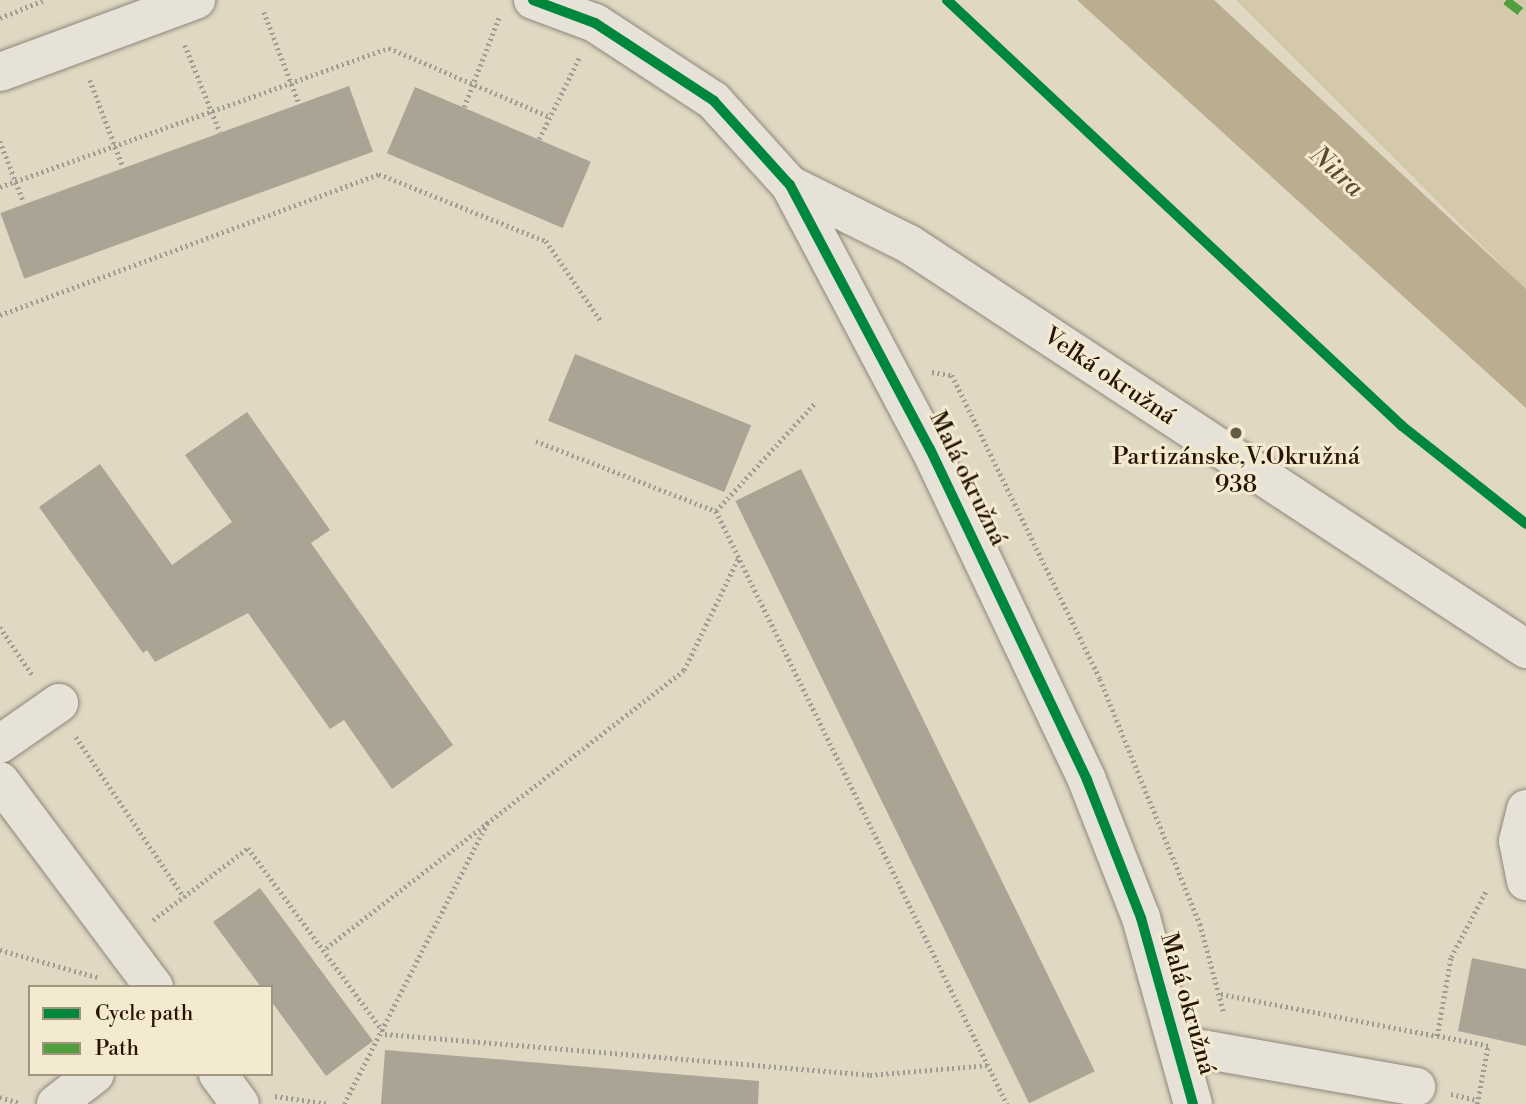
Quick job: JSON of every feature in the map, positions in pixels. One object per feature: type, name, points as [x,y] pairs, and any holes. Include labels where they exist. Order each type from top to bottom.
[{"type":"street","points":[[0,72],[197,0]]},
{"type":"street","name":"Malá okružná","points":[[516,7],[595,23],[714,101],[790,185],[930,449],[1087,780],[1141,918],[1179,1045],[1193,1104]]},
{"type":"street","name":"Veľká okružná","points":[[790,185],[909,244],[1526,649]]},
{"type":"street","points":[[0,744],[62,714]]},
{"type":"street","points":[[0,780],[153,985]]},
{"type":"street","points":[[1522,825],[1526,881]]},
{"type":"street","points":[[1179,1045],[1416,1087]]},
{"type":"street","points":[[56,1104],[92,1076]]},
{"type":"street","points":[[219,1076],[240,1104]]},
{"type":"path","points":[[0,18],[44,0]]},
{"type":"path","points":[[464,107],[473,84],[516,7]]},
{"type":"path","points":[[264,12],[299,103]]},
{"type":"path","points":[[183,41],[220,132]]},
{"type":"path","points":[[0,187],[389,48],[550,117]]},
{"type":"path","points":[[540,139],[583,48]]},
{"type":"path","points":[[88,75],[124,167]]},
{"type":"path","points":[[0,141],[24,203]]},
{"type":"path","points":[[0,315],[380,174],[546,241],[601,321]]},
{"type":"path","points":[[927,371],[952,375],[1100,679],[1153,798],[1221,994],[1229,1054]]},
{"type":"path","points":[[716,511],[814,404]]},
{"type":"path","points":[[536,441],[716,511],[1007,1104]]},
{"type":"path","points":[[326,948],[684,670],[739,558]]},
{"type":"path","points":[[0,627],[62,714],[184,897]]},
{"type":"path","points":[[344,1104],[385,1034],[489,820]]},
{"type":"path","points":[[1437,1036],[1451,957],[1522,825]]},
{"type":"path","points":[[122,944],[248,848],[326,948],[385,1034]]},
{"type":"path","points":[[0,950],[105,979]]},
{"type":"path","points":[[1221,994],[1488,1046],[1477,1104]]},
{"type":"path","points":[[385,1034],[870,1075],[988,1065]]},
{"type":"path","points":[[0,1097],[24,1104]]},
{"type":"shaded area","points":[[1236,0],[1526,0],[1526,290]]},
{"type":"water","name":"Nitra","points":[[1077,0],[1214,0],[1526,289],[1526,408]]},
{"type":"building","points":[[349,86],[373,152],[24,279],[0,213]]},
{"type":"building","points":[[415,87],[591,162],[563,228],[387,153]]},
{"type":"building","points":[[575,354],[751,425],[724,492],[548,421]]},
{"type":"building","points":[[247,412],[330,530],[311,543],[453,745],[392,789],[344,720],[330,729],[248,613],[155,662],[147,650],[143,653],[39,507],[100,464],[172,565],[232,522],[185,455]]},
{"type":"building","points":[[801,469],[1095,1071],[1029,1103],[735,501]]},
{"type":"building","points":[[260,888],[373,1041],[326,1076],[273,1004],[273,985],[260,985],[213,922]]},
{"type":"building","points":[[1472,958],[1526,969],[1526,1046],[1458,1031]]},
{"type":"building","points":[[385,1050],[759,1081],[758,1104],[381,1104]]},
{"type":"marked path","points":[[1506,0],[1526,15]]},
{"type":"cycle path","points":[[533,0],[595,23],[714,101],[790,185],[930,449],[1087,780],[1141,918],[1193,1104]]},
{"type":"cycle path","points":[[947,0],[1402,426],[1526,524]]},
{"type":"place","name":"Partizánske,V.Okružná 938","points":[[1236,433]]}]
